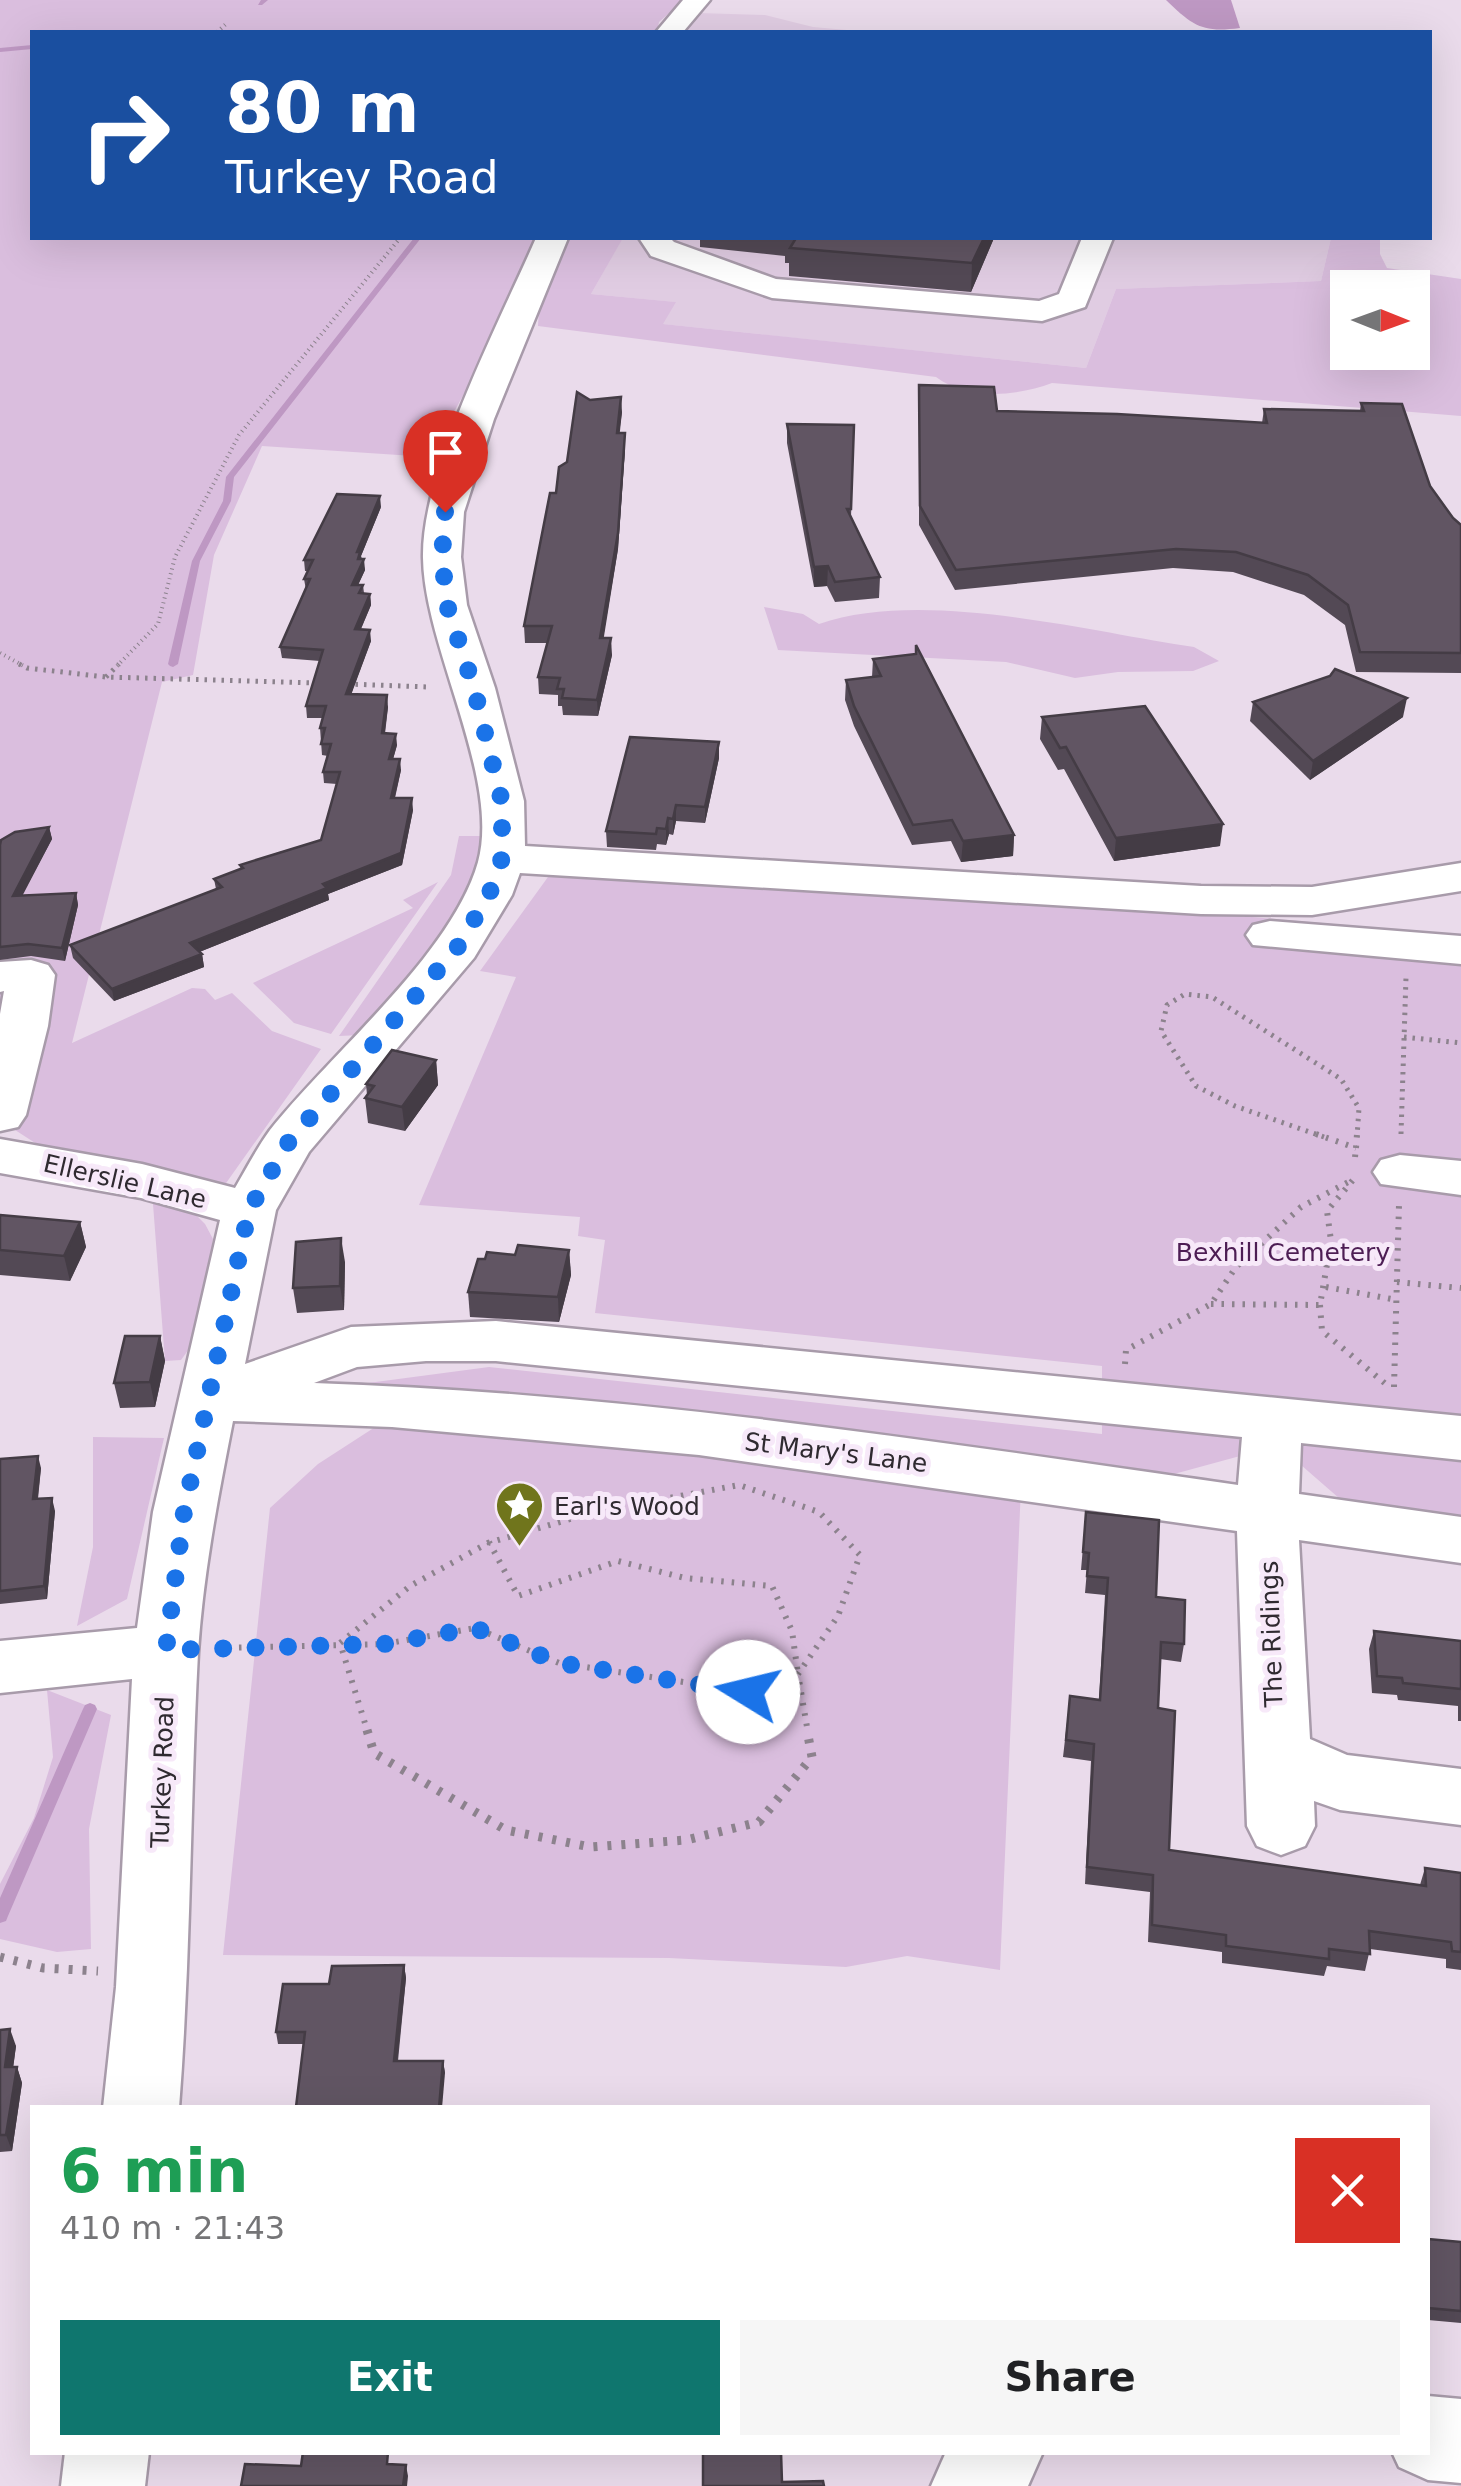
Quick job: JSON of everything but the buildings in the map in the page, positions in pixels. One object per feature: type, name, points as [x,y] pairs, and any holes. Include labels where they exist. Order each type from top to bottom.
[{"type":"street","points":[[671,30],[697,0]]},
{"type":"street","name":"Turkey Road","points":[[141,2105],[152,1987],[166,1650],[184,1512],[249,1210],[288,1143],[457,948],[489,895],[502,858],[502,802],[474,688],[447,605],[442,557],[445,512],[476,420],[551,240]]},
{"type":"street","points":[[657,240],[662,249],[772,288],[1042,311],[1072,300],[1096,240]]},
{"type":"street","points":[[502,858],[1201,900],[1312,901],[1461,876]]},
{"type":"street","points":[[1270,935],[1461,950]]},
{"type":"street","points":[[0,978],[32,975],[0,1115]]},
{"type":"street","name":"Ellerslie Lane","points":[[0,1156],[142,1181],[249,1210]]},
{"type":"street","points":[[1378,1171],[1461,1178]]},
{"type":"street","points":[[208,1400],[352,1347],[496,1341],[1461,1438]]},
{"type":"street","name":"St Mary's Lane","points":[[208,1400],[368,1403],[681,1432],[1021,1475],[1461,1540]]},
{"type":"street","name":"The Ridings","points":[[1273,1417],[1267,1514],[1281,1826]]},
{"type":"street","points":[[0,1667],[166,1650]]},
{"type":"street","points":[[1276,1754],[1340,1782],[1461,1798]]},
{"type":"street","points":[[1430,2438],[1461,2441]]},
{"type":"street","points":[[103,2486],[107,2455]]},
{"type":"street","points":[[973,2486],[999,2455]]},
{"type":"path","points":[[220,30],[226,24]]},
{"type":"path","points":[[106,677],[158,624],[175,557],[239,435],[398,240]]},
{"type":"path","points":[[0,653],[27,668],[106,677],[319,683]]},
{"type":"path","points":[[338,684],[474,688]]},
{"type":"path","points":[[1378,1171],[1196,1086],[1161,1031],[1167,1006],[1185,994],[1212,996],[1341,1079],[1358,1108],[1378,1171],[1397,1282],[1394,1391],[1322,1331],[1320,1305],[1326,1288],[1330,1241],[1327,1211],[1378,1171],[1404,1037],[1407,946]]},
{"type":"path","points":[[1404,1037],[1461,1043]]},
{"type":"path","points":[[1124,1402],[1126,1350],[1211,1304],[1236,1266],[1301,1207],[1378,1171]]},
{"type":"path","points":[[1397,1282],[1461,1288]]},
{"type":"path","points":[[1326,1288],[1397,1300]]},
{"type":"path","points":[[1211,1304],[1320,1305]]},
{"type":"path","points":[[166,1650],[384,1644],[475,1628],[559,1663],[748,1692],[798,1674],[838,1616],[860,1555],[819,1512],[739,1486],[575,1517],[489,1542],[456,1557],[378,1608],[340,1643]]},
{"type":"path","points":[[340,1643],[374,1753],[506,1830],[590,1847],[686,1840],[759,1822],[812,1758],[792,1631],[772,1586],[685,1578],[618,1562],[518,1596],[489,1542]]},
{"type":"path","points":[[0,1958],[43,1968],[90,1969],[152,1987]]},
{"type":"shaded area","points":[[1166,0],[1231,0],[1240,28],[1199,26]]},
{"type":"shaded area","points":[[698,13],[765,15],[813,27],[847,30],[685,30]]},
{"type":"shaded area","points":[[621,240],[1331,240],[1321,281],[1116,289],[1086,368],[662,324],[675,302],[591,294]]},
{"type":"green space","points":[[0,0],[684,0],[659,22],[657,30],[30,30],[30,240],[536,240],[496,336],[429,457],[262,446],[214,555],[193,675],[162,682],[72,1043],[192,988],[205,989],[215,1000],[232,993],[272,1031],[321,1049],[224,1186],[46,1150],[12,1128],[0,1127]]},
{"type":"green space","points":[[565,240],[622,240],[591,294],[676,302],[663,324],[1086,368],[1116,289],[1321,281],[1331,240],[1380,240],[1380,254],[1387,268],[1400,270],[1330,270],[1330,370],[1430,370],[1430,274],[1461,279],[1461,416],[1052,383],[1024,391],[978,393],[936,377],[538,326],[539,307]]},
{"type":"green space","points":[[764,607],[803,614],[819,624],[861,614],[906,610],[1005,616],[1194,647],[1219,661],[1193,671],[1118,672],[1075,678],[1006,662],[778,650]]},
{"type":"green space","points":[[459,836],[487,836],[480,868],[457,922],[423,968],[361,1035],[339,1036],[451,875]]},
{"type":"green space","name":"Bexhill Cemetery","points":[[564,869],[1112,905],[1461,935],[1461,1526],[1355,1512],[1301,1465],[1240,1456],[1152,1480],[383,1392],[353,1385],[489,1367],[1102,1434],[1102,1366],[595,1313],[605,1240],[578,1236],[580,1217],[419,1205],[516,977],[480,971],[548,877]]},
{"type":"green space","points":[[438,882],[331,1034],[294,1023],[253,983],[413,908],[403,900]]},
{"type":"green space","points":[[143,1195],[188,1207],[213,1239],[202,1331],[181,1360],[165,1361],[153,1204]]},
{"type":"green space","points":[[386,1420],[1021,1487],[1000,1970],[907,1956],[846,1967],[669,1958],[223,1955],[270,1508],[318,1464]]},
{"type":"green space","points":[[93,1437],[164,1438],[127,1599],[77,1626],[93,1547]]},
{"type":"green space","points":[[47,1690],[111,1715],[89,1829],[91,1949],[57,1952],[0,1939],[0,1884],[34,1818],[53,1757]]},
{"type":"waterway","points":[[260,4],[265,0]]},
{"type":"waterway","points":[[0,50],[30,47]]},
{"type":"waterway","points":[[173,664],[196,561],[227,501],[230,477],[415,240]]},
{"type":"waterway","points":[[0,1916],[90,1709]]},
{"type":"place","name":"Earl's Wood","points":[[519,1548]]},
{"type":"route","points":[[445,512],[442,557],[447,605],[474,688],[502,802],[502,858],[489,895],[457,948],[288,1143],[249,1210],[184,1512],[166,1650],[384,1644],[475,1628],[559,1663],[748,1692]]}]
